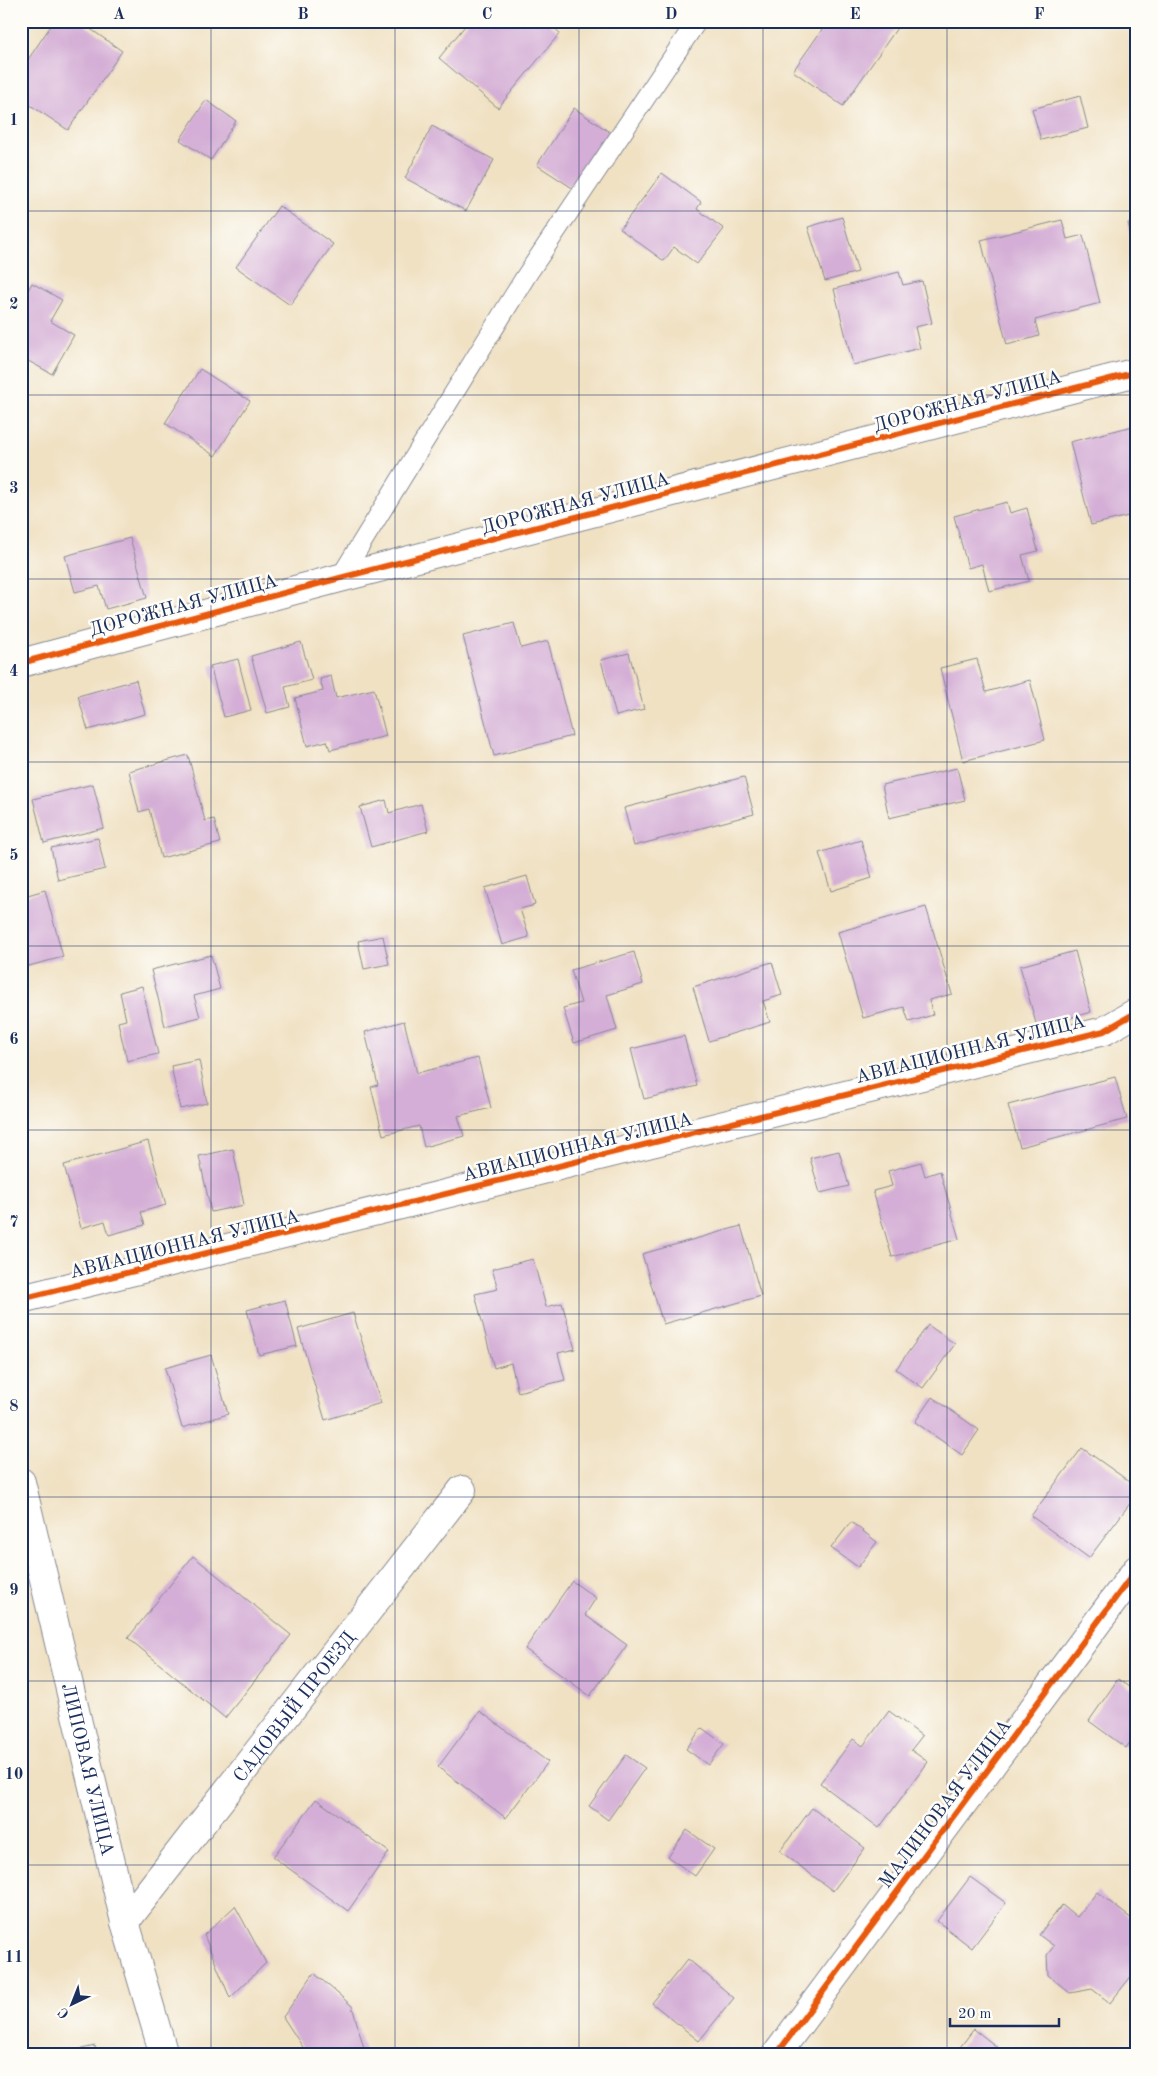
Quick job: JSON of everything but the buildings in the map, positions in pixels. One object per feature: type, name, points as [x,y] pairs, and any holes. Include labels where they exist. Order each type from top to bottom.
[{"type":"street","name":"ДОРОЖНАЯ УЛИЦА","points":[[21,663],[340,578],[1137,372]]},
{"type":"street","name":"АВИАЦИОННАЯ УЛИЦА","points":[[21,1299],[1104,1031],[1137,1012]]},
{"type":"street","name":"ЛИПОВАЯ УЛИЦА","points":[[21,1482],[124,1922],[164,2055]]},
{"type":"street","name":"САДОВЫЙ ПРОЕЗД","points":[[124,1922],[462,1490]]},
{"type":"street","name":"МАЛИНОВАЯ УЛИЦА","points":[[776,2055],[1137,1569]]},
{"type":"lane","points":[[340,578],[526,276],[697,21]]},
{"type":"cycle path","points":[[21,663],[340,578],[1137,372]]},
{"type":"cycle path","points":[[21,1299],[1104,1031],[1137,1012]]},
{"type":"cycle path","points":[[776,2055],[1137,1569]]}]
